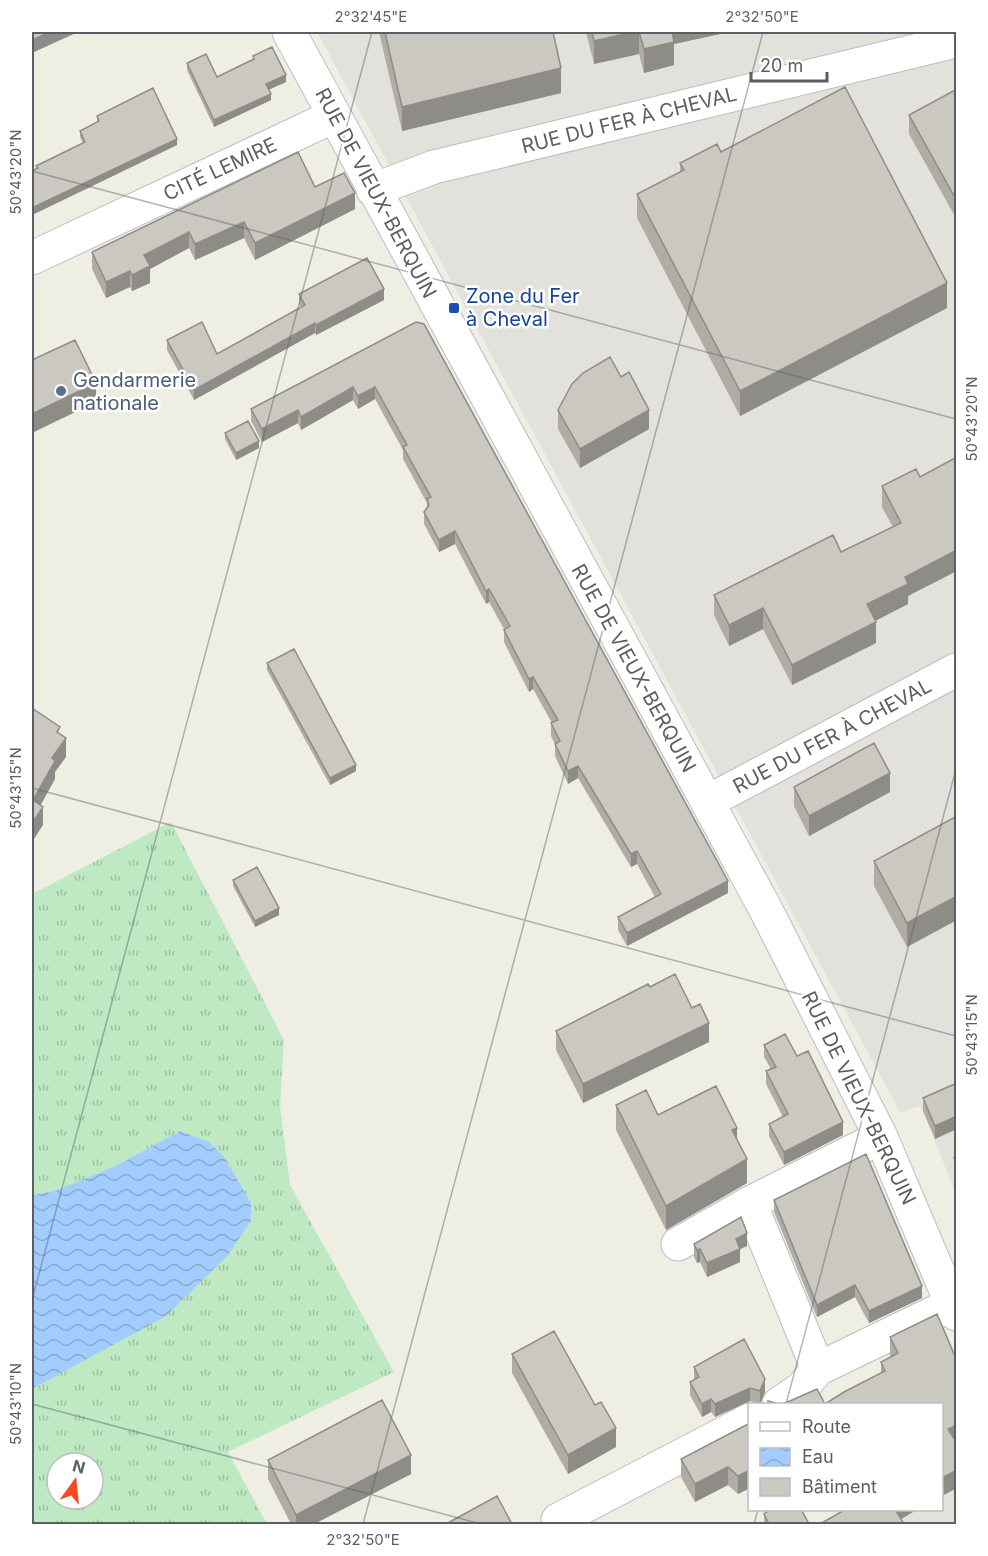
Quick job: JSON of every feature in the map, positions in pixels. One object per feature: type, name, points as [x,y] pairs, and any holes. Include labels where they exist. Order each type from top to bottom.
[{"type":"street","name":"RUE DE VIEUX-BERQUIN","points":[[289,32],[812,999],[881,1137],[954,1309]]},
{"type":"street","name":"RUE DU FER À CHEVAL","points":[[373,190],[434,166],[957,40]]},
{"type":"street","name":"CITÉ LEMIRE","points":[[32,258],[334,116]]},
{"type":"street","name":"RUE DU FER À CHEVAL","points":[[707,802],[957,670]]},
{"type":"street","points":[[678,1244],[750,1203],[881,1137]]},
{"type":"street","points":[[750,1203],[818,1369]]},
{"type":"street","points":[[780,1403],[801,1389],[818,1369],[954,1309]]},
{"type":"street","points":[[558,1520],[748,1421]]},
{"type":"shaded area","points":[[317,32],[956,32],[956,1194],[921,1106],[900,1112]]},
{"type":"shaded area","points":[[956,1459],[956,1524],[841,1524],[865,1511],[943,1511],[943,1467]]},
{"type":"green space","points":[[171,822],[284,1040],[280,1106],[290,1185],[394,1372],[228,1452],[267,1524],[32,1524],[32,894]]},
{"type":"water","points":[[180,1131],[209,1142],[225,1158],[251,1203],[251,1221],[228,1255],[166,1316],[32,1389],[32,1195],[55,1191],[114,1167]]},
{"type":"building","points":[[32,32],[50,32],[32,40]]},
{"type":"building","points":[[385,32],[553,32],[561,68],[402,107]]},
{"type":"building","points":[[592,32],[633,32],[594,41]]},
{"type":"building","points":[[639,32],[672,32],[674,42],[644,49]]},
{"type":"building","points":[[272,47],[286,75],[266,84],[271,94],[214,120],[187,63],[206,54],[217,77],[254,59],[253,56]]},
{"type":"building","points":[[845,87],[947,283],[740,391],[637,194],[684,170],[680,163],[717,144],[721,152]]},
{"type":"building","points":[[153,88],[177,139],[32,208],[32,171],[38,168],[36,166],[85,142],[80,131],[99,121],[97,116]]},
{"type":"building","points":[[957,89],[957,201],[909,115]]},
{"type":"building","points":[[298,152],[315,187],[344,173],[355,193],[255,243],[244,222],[195,244],[189,232],[144,255],[150,266],[132,275],[130,271],[106,282],[92,252]]},
{"type":"building","points":[[367,258],[384,289],[316,325],[315,323],[194,390],[167,340],[202,322],[217,354],[305,305],[299,294]]},
{"type":"building","points":[[416,322],[424,324],[728,881],[627,933],[618,917],[661,894],[637,851],[631,854],[578,766],[568,771],[555,744],[560,741],[551,723],[558,720],[533,677],[529,679],[504,630],[510,626],[489,589],[486,591],[455,531],[439,540],[424,512],[429,505],[427,499],[431,497],[403,447],[407,445],[375,387],[358,396],[353,387],[301,417],[298,410],[262,429],[251,409]]},
{"type":"building","points":[[75,340],[96,383],[32,414],[32,360]]},
{"type":"building","points":[[610,357],[621,377],[629,372],[649,410],[580,449],[558,410],[572,384],[583,373]]},
{"type":"building","points":[[248,421],[259,441],[236,453],[225,433]]},
{"type":"building","points":[[957,457],[957,550],[905,577],[908,584],[867,604],[876,622],[792,665],[763,608],[729,625],[714,595],[833,535],[841,552],[901,523],[882,486],[916,469],[920,477]]},
{"type":"building","points":[[294,649],[356,765],[330,778],[267,663]]},
{"type":"building","points":[[32,708],[60,727],[57,732],[66,738],[52,758],[55,761],[33,800],[43,807],[32,823]]},
{"type":"building","points":[[874,743],[890,773],[809,816],[794,787]]},
{"type":"building","points":[[957,816],[957,896],[907,923],[874,861]]},
{"type":"building","points":[[257,867],[279,908],[255,921],[233,880]]},
{"type":"building","points":[[675,974],[692,1008],[700,1004],[709,1023],[583,1084],[556,1031],[648,984],[650,987]]},
{"type":"building","points":[[785,1034],[797,1056],[808,1051],[843,1122],[784,1152],[769,1124],[788,1114],[766,1071],[776,1067],[764,1045]]},
{"type":"building","points":[[957,1083],[957,1116],[935,1126],[923,1098]]},
{"type":"building","points":[[716,1086],[737,1128],[732,1130],[747,1159],[666,1206],[616,1105],[646,1090],[658,1115]]},
{"type":"building","points":[[866,1154],[922,1286],[869,1311],[855,1285],[817,1305],[774,1200]]},
{"type":"building","points":[[741,1217],[747,1233],[736,1239],[740,1249],[707,1263],[700,1249],[697,1250],[694,1244]]},
{"type":"building","points":[[937,1314],[957,1361],[957,1425],[948,1429],[957,1443],[957,1470],[943,1477],[943,1403],[827,1403],[885,1371],[881,1362],[898,1353],[890,1337]]},
{"type":"building","points":[[554,1331],[595,1405],[601,1402],[616,1428],[568,1455],[512,1354]]},
{"type":"building","points":[[744,1339],[765,1379],[760,1391],[750,1388],[715,1404],[711,1399],[702,1404],[690,1382],[699,1377],[694,1367]]},
{"type":"building","points":[[817,1389],[824,1403],[785,1403]]},
{"type":"building","points":[[382,1400],[411,1455],[296,1515],[268,1460]]},
{"type":"building","points":[[748,1424],[748,1471],[738,1476],[728,1467],[695,1484],[681,1459]]},
{"type":"building","points":[[497,1496],[512,1524],[446,1524]]},
{"type":"building","points":[[768,1511],[802,1511],[809,1524],[769,1524],[764,1514]]},
{"type":"building","points":[[843,1511],[896,1511],[904,1524],[820,1524]]},
{"type":"place","name":"Zone du Fer à Cheval","points":[[454,308]]},
{"type":"place","name":"Gendarmerie nationale","points":[[61,391]]}]
